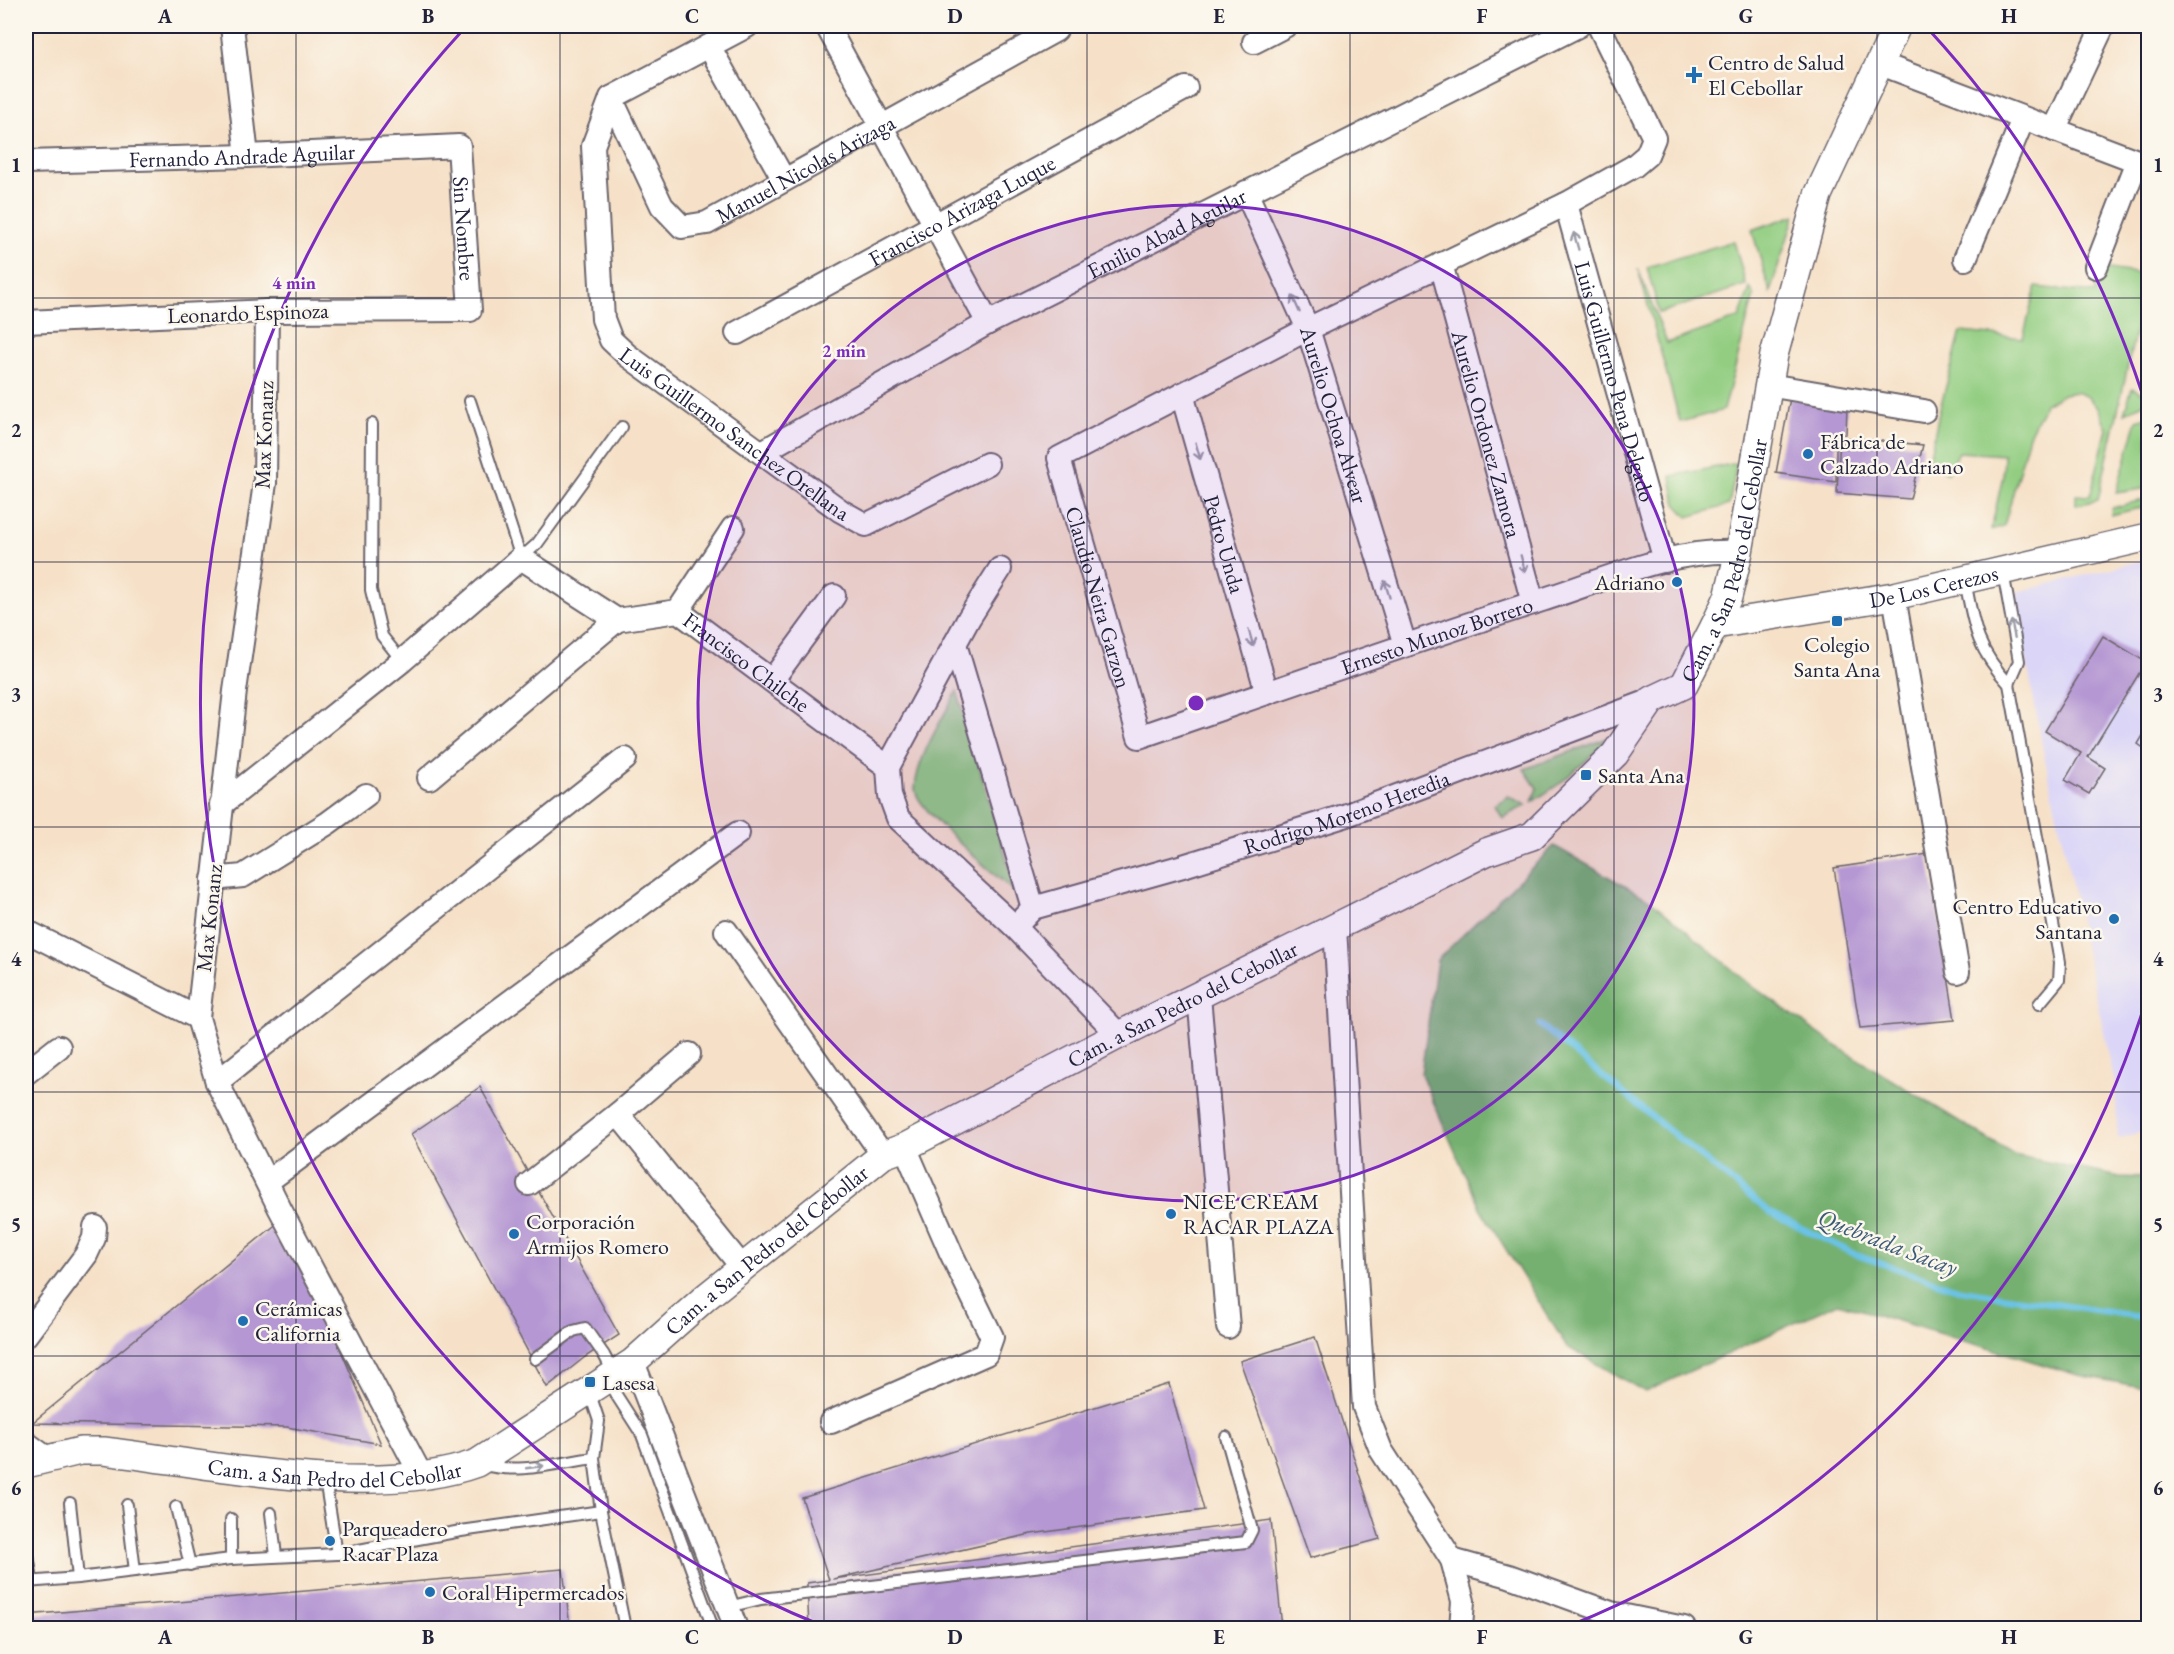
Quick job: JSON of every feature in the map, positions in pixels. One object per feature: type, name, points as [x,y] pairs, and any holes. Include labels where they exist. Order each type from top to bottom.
[{"type":"street","points":[[232,26],[247,156]]},
{"type":"street","points":[[611,98],[747,26]]},
{"type":"street","points":[[827,26],[988,323]]},
{"type":"street","points":[[1254,42],[1285,26]]},
{"type":"street","name":"Emilio Abad Aguilar","points":[[762,452],[988,323],[1246,192],[1545,33],[1578,26]]},
{"type":"street","points":[[1182,394],[1308,329],[1566,204],[1634,166],[1647,155],[1654,138],[1599,26]]},
{"type":"street","name":"Cam. a San Pedro del Cebollar","points":[[37,1462],[80,1451],[104,1451],[325,1479],[454,1472],[477,1463],[611,1377],[742,1267],[894,1151],[1119,1035],[1486,852],[1532,836],[1615,754],[1652,700],[1684,686],[1728,597],[1739,552],[1774,355],[1818,195],[1897,26]]},
{"type":"street","points":[[2054,130],[2103,26]]},
{"type":"street","name":"Manuel Nicolas Arizaga","points":[[611,98],[662,206],[682,227],[706,223],[1056,30]]},
{"type":"street","points":[[709,46],[784,180]]},
{"type":"street","points":[[1881,64],[2138,163],[2096,267]]},
{"type":"street","name":"Francisco Arizaga Luque","points":[[737,333],[1186,88]]},
{"type":"street","name":"Luis Guillermo Sanchez Orellana","points":[[611,98],[592,146],[603,319],[611,340],[627,355],[841,511],[866,525],[987,464]]},
{"type":"street","points":[[1965,259],[2023,119]]},
{"type":"street","name":"Fernando Andrade Aguilar","points":[[26,162],[247,156],[459,146]]},
{"type":"street","name":"Sin Nombre","points":[[459,146],[470,310]]},
{"type":"street","name":"Aurelio Ochoa Alvear","points":[[1246,192],[1308,329],[1405,645]]},
{"type":"street","name":"Luis Guillermo Pena Delgado","points":[[1566,204],[1665,561]]},
{"type":"street","name":"Aurelio Ordonez Zamora","points":[[1441,264],[1533,603]]},
{"type":"street","name":"Leonardo Espinoza","points":[[26,322],[267,311],[470,310]]},
{"type":"street","name":"Max Konanz","points":[[267,311],[265,483],[221,805],[198,1018],[217,1082],[421,1475]]},
{"type":"street","points":[[1768,385],[1924,411]]},
{"type":"street","name":"Claudio Neira Garzon","points":[[1139,736],[1059,458],[1182,394]]},
{"type":"street","name":"Pedro Unda","points":[[1182,394],[1267,693]]},
{"type":"street","points":[[678,611],[733,528]]},
{"type":"street","name":"De Los Cerezos","points":[[1715,625],[1894,596],[2148,537]]},
{"type":"street","name":"Ernesto Munoz Borrero","points":[[1139,736],[1405,645],[1665,561],[1713,550],[1739,552]]},
{"type":"street","points":[[221,805],[402,661],[520,558],[616,620],[429,778]]},
{"type":"street","points":[[1000,569],[955,644],[888,767],[890,796],[898,818],[1015,927],[1119,1035]]},
{"type":"street","points":[[773,679],[834,596]]},
{"type":"street","points":[[1894,596],[1958,972]]},
{"type":"street","name":"Francisco Chilche","points":[[616,620],[678,611],[773,679],[888,767]]},
{"type":"street","points":[[955,644],[1033,908],[1015,927]]},
{"type":"street","name":"Rodrigo Moreno Heredia","points":[[1033,908],[1183,866],[1344,816],[1652,700]]},
{"type":"street","points":[[217,1082],[625,759]]},
{"type":"street","points":[[213,879],[243,876],[328,823],[366,795]]},
{"type":"street","points":[[268,1181],[738,833]]},
{"type":"street","points":[[1335,928],[1364,1407],[1381,1450],[1452,1560],[1463,1600],[1461,1629]]},
{"type":"street","points":[[26,931],[198,1018]]},
{"type":"street","points":[[726,931],[894,1151],[951,1253],[992,1337],[986,1354],[831,1422]]},
{"type":"street","points":[[1199,996],[1228,1327]]},
{"type":"street","points":[[26,1074],[59,1047]]},
{"type":"street","points":[[529,1184],[618,1114],[690,1053]]},
{"type":"street","points":[[618,1114],[742,1267]]},
{"type":"street","points":[[26,1335],[86,1255],[94,1238],[96,1227]]},
{"type":"street","points":[[611,1377],[728,1607],[736,1629]]},
{"type":"street","points":[[26,1443],[37,1462]]},
{"type":"street","points":[[1452,1560],[1509,1576],[1611,1613],[1684,1629]]},
{"type":"lane","points":[[470,401],[520,558],[537,544],[622,427]]},
{"type":"lane","points":[[372,424],[371,590],[382,636],[402,661]]},
{"type":"lane","points":[[2003,572],[2019,661],[2009,684]]},
{"type":"lane","points":[[1965,580],[1978,640],[1988,662],[2009,684],[2060,962],[2059,980],[2039,1004]]},
{"type":"lane","points":[[536,1359],[573,1331],[585,1328],[604,1354],[611,1377],[642,1435],[713,1629]]},
{"type":"lane","points":[[611,1377],[599,1421],[594,1458],[601,1511],[626,1629]]},
{"type":"lane","points":[[728,1607],[772,1598],[1246,1542],[1252,1530],[1226,1437]]},
{"type":"lane","points":[[477,1463],[496,1469],[515,1469],[594,1458]]},
{"type":"lane","points":[[325,1479],[337,1554]]},
{"type":"lane","points":[[70,1503],[78,1578]]},
{"type":"lane","points":[[127,1505],[135,1571]]},
{"type":"lane","points":[[177,1507],[190,1565]]},
{"type":"lane","points":[[26,1541],[29,1581],[78,1578],[231,1559],[337,1554],[461,1531],[601,1511]]},
{"type":"lane","points":[[271,1513],[276,1556]]},
{"type":"lane","points":[[231,1518],[231,1559]]},
{"type":"shaded area","name":"Centro Educativo Santana","points":[[2148,559],[2148,1130],[2118,1139],[2115,1084],[2044,755],[2014,593]]},
{"type":"green space","points":[[1795,215],[1770,292],[1752,230]]},
{"type":"green space","points":[[1734,241],[1746,285],[1659,313],[1647,267]]},
{"type":"green space","points":[[2096,267],[2148,275],[2098,500],[2076,505],[2076,495],[2090,496],[2107,429],[2099,410],[2088,397],[2076,392],[2064,394],[2045,404],[2029,435],[2004,526],[1991,530],[2003,476],[2004,455],[1959,452],[1948,473],[1928,465],[1940,408],[1961,332],[2023,338],[2036,287],[2095,293]]},
{"type":"green space","points":[[1638,269],[1667,343],[1739,318],[1750,288],[1754,295],[1724,410],[1680,422]]},
{"type":"green space","points":[[2132,388],[2148,396],[2148,402],[2124,413]]},
{"type":"green space","points":[[2148,416],[2148,488],[2116,493],[2137,420]]},
{"type":"green space","points":[[1737,463],[1729,505],[1688,517],[1676,504],[1671,476]]},
{"type":"green space","points":[[2146,499],[2148,506],[2111,515],[2112,508]]},
{"type":"green space","points":[[957,691],[1017,894],[942,826],[918,798],[915,789],[925,752]]},
{"type":"green space","points":[[1616,735],[1559,784],[1532,802],[1537,788],[1524,769]]},
{"type":"green space","points":[[1508,796],[1526,805],[1502,818],[1495,805]]},
{"type":"green space","points":[[1554,846],[1650,900],[1752,986],[1835,1045],[2014,1155],[2120,1177],[2148,1178],[2148,1388],[2078,1375],[1838,1303],[1645,1392],[1567,1347],[1480,1208],[1421,1074],[1437,960]]},
{"type":"building","name":"Fábrica de Calzado Adriano","points":[[1790,398],[1847,406],[1846,434],[1836,435],[1836,482],[1776,473]]},
{"type":"building","points":[[1840,437],[1923,445],[1910,499],[1837,493]]},
{"type":"building","points":[[2103,636],[2146,662],[2088,757],[2105,768],[2089,794],[2065,780],[2081,753],[2045,731]]},
{"type":"building","points":[[2148,727],[2148,751],[2138,744]]},
{"type":"building","points":[[1928,854],[1955,1020],[1860,1028],[1834,868]]},
{"type":"building","name":"Corporación Armijos Romero","points":[[480,1087],[619,1335],[585,1357],[547,1387],[411,1134]]},
{"type":"building","name":"Cerámicas California","points":[[284,1218],[381,1444],[287,1427],[32,1423]]},
{"type":"building","points":[[1315,1337],[1380,1539],[1310,1558],[1240,1361]]},
{"type":"building","points":[[1169,1384],[1204,1510],[1031,1534],[833,1579],[1271,1520],[1282,1628],[809,1628],[807,1583],[829,1580],[802,1498]]},
{"type":"building","name":"Coral Hipermercados","points":[[563,1569],[570,1628],[26,1628],[26,1615]]},
{"type":"waterway","name":"Quebrada Sacay","points":[[1540,1025],[1769,1212],[1856,1255],[1961,1290],[2148,1318]]},
{"type":"place","name":"Centro de Salud El Cebollar","points":[[1694,75]]},
{"type":"place","name":"Fábrica de Calzado Adriano","points":[[1808,454]]},
{"type":"place","name":"Adriano","points":[[1677,582]]},
{"type":"place","name":"Colegio Santa Ana","points":[[1837,621]]},
{"type":"place","name":"Santa Ana","points":[[1586,775]]},
{"type":"place","name":"Centro Educativo Santana","points":[[2114,919]]},
{"type":"place","name":"NICE CREAM RACAR PLAZA","points":[[1171,1214]]},
{"type":"place","name":"Corporación Armijos Romero","points":[[514,1234]]},
{"type":"place","name":"Cerámicas California","points":[[243,1321]]},
{"type":"place","name":"Lasesa","points":[[590,1382]]},
{"type":"place","name":"Parqueadero Racar Plaza","points":[[330,1541]]},
{"type":"place","name":"Coral Hipermercados","points":[[430,1592]]}]
